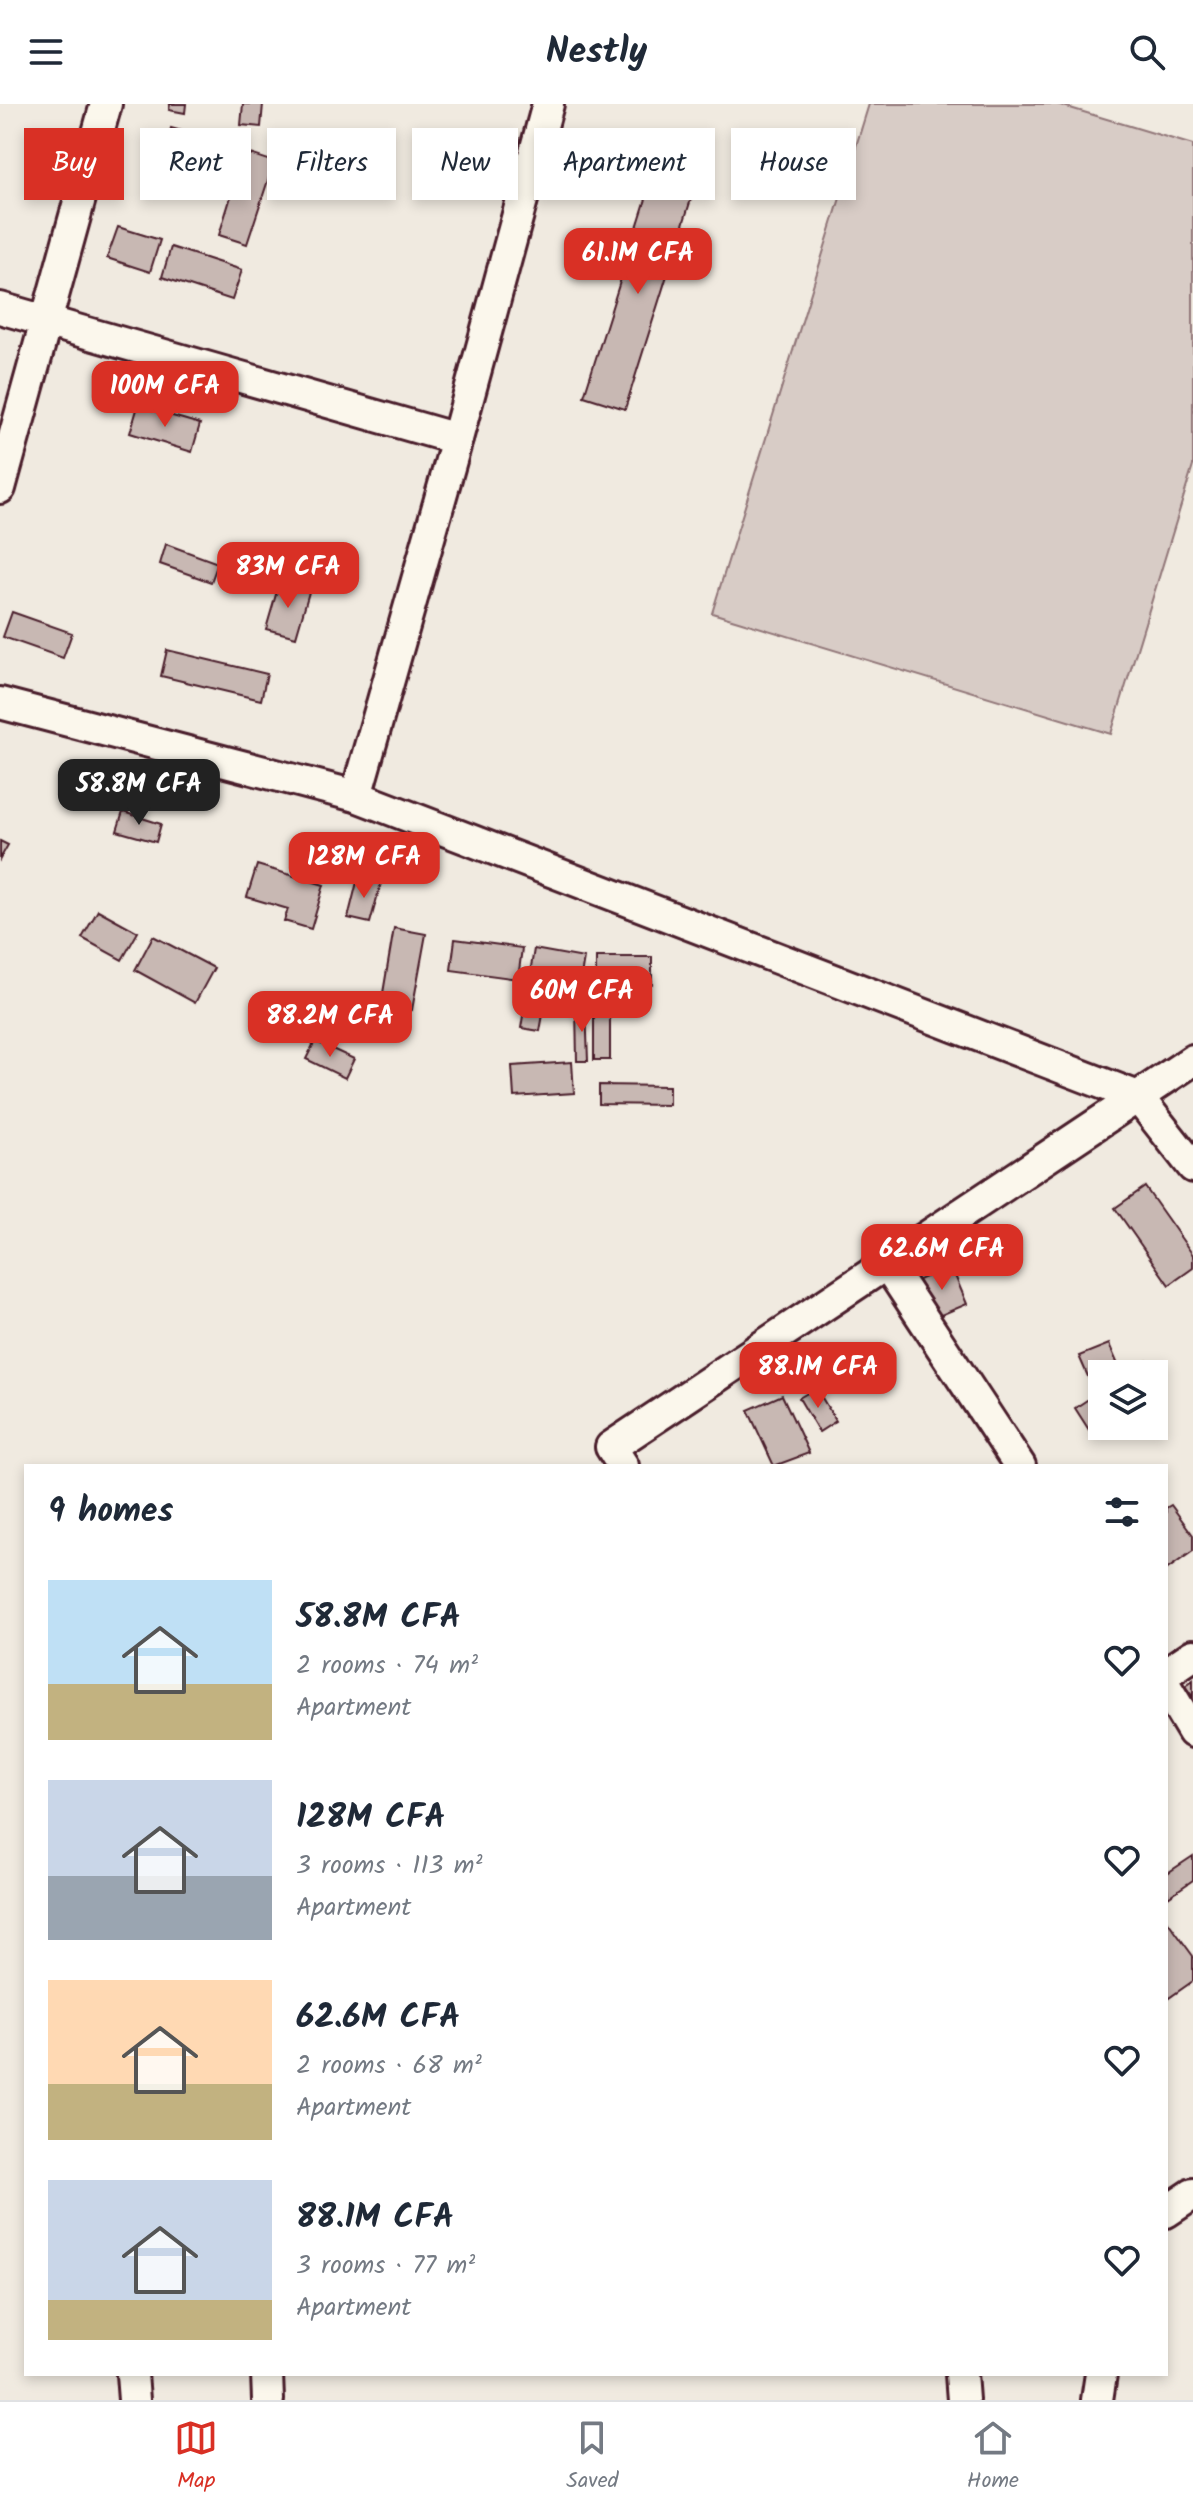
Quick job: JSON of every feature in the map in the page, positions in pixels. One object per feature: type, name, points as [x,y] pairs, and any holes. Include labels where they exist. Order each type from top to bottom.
[{"type":"street","points":[[0,488],[106,104]]},
{"type":"street","points":[[356,796],[548,104]]},
{"type":"street","points":[[0,308],[457,439]]},
{"type":"street","points":[[0,703],[356,796],[1138,1097],[1193,1167]]},
{"type":"street","points":[[622,1464],[611,1447],[1193,1060]]},
{"type":"street","points":[[887,1264],[1019,1464]]},
{"type":"street","points":[[1168,1672],[1193,1655]]},
{"type":"street","points":[[1168,1690],[1193,1732]]},
{"type":"street","points":[[1168,2211],[1193,2194]]},
{"type":"street","points":[[132,2376],[134,2400]]},
{"type":"street","points":[[267,2376],[268,2400]]},
{"type":"street","points":[[961,2376],[963,2400]]},
{"type":"street","points":[[1097,2400],[1101,2376]]},
{"type":"shaded area","points":[[869,104],[1057,104],[1193,145],[1193,466],[1111,734],[712,613],[839,200],[856,200],[856,146]]},
{"type":"building","points":[[170,104],[186,104],[185,113],[169,110]]},
{"type":"building","points":[[243,104],[263,104],[261,127],[241,125]]},
{"type":"building","points":[[251,154],[267,160],[267,183],[247,244],[219,235],[230,200],[251,200]]},
{"type":"building","points":[[646,200],[691,200],[625,409],[584,396]]},
{"type":"building","points":[[118,227],[160,240],[150,272],[107,258]]},
{"type":"building","points":[[171,247],[242,270],[232,300],[162,277]]},
{"type":"building","points":[[138,406],[200,424],[192,452],[130,433]]},
{"type":"building","points":[[166,544],[218,563],[211,582],[160,564]]},
{"type":"building","points":[[279,584],[309,592],[296,637],[266,629]]},
{"type":"building","points":[[12,612],[72,633],[63,658],[3,637]]},
{"type":"building","points":[[167,650],[267,674],[261,700],[161,676]]},
{"type":"building","points":[[123,812],[161,824],[156,842],[117,831]]},
{"type":"building","points":[[0,841],[8,845],[0,859]]},
{"type":"building","points":[[257,865],[324,885],[311,929],[284,921],[288,909],[247,897]]},
{"type":"building","points":[[358,878],[381,883],[370,923],[348,918]]},
{"type":"building","points":[[98,910],[138,932],[122,960],[82,938]]},
{"type":"building","points":[[394,928],[426,934],[412,1010],[381,1005]]},
{"type":"building","points":[[153,936],[214,968],[195,1003],[135,970]]},
{"type":"building","points":[[455,939],[522,948],[518,979],[451,970]]},
{"type":"building","points":[[534,949],[584,958],[581,976],[551,971],[540,1031],[521,1028]]},
{"type":"building","points":[[596,957],[652,957],[652,984],[596,984]]},
{"type":"building","points":[[576,1006],[586,1006],[588,1061],[577,1061]]},
{"type":"building","points":[[594,1017],[610,1017],[610,1060],[594,1060]]},
{"type":"building","points":[[315,1041],[354,1059],[345,1078],[306,1059]]},
{"type":"building","points":[[572,1062],[574,1093],[514,1097],[512,1066]]},
{"type":"building","points":[[599,1085],[669,1086],[669,1105],[599,1104]]},
{"type":"building","points":[[1145,1187],[1193,1255],[1193,1268],[1169,1285],[1115,1208]]},
{"type":"building","points":[[951,1266],[967,1304],[934,1318],[918,1280]]},
{"type":"building","points":[[1109,1344],[1116,1360],[1088,1360],[1088,1377],[1079,1356]]},
{"type":"building","points":[[816,1388],[836,1421],[819,1432],[799,1398]]},
{"type":"building","points":[[782,1395],[809,1453],[773,1464],[748,1410]]},
{"type":"building","points":[[1088,1399],[1088,1428],[1075,1408]]},
{"type":"building","points":[[1171,1505],[1193,1535],[1193,1551],[1168,1569],[1168,1507]]},
{"type":"building","points":[[1193,1680],[1193,1697],[1185,1686]]},
{"type":"building","points":[[1193,1856],[1193,1880],[1168,1897],[1168,1873]]},
{"type":"building","points":[[1168,1922],[1193,1956],[1193,1981],[1168,1999]]}]
